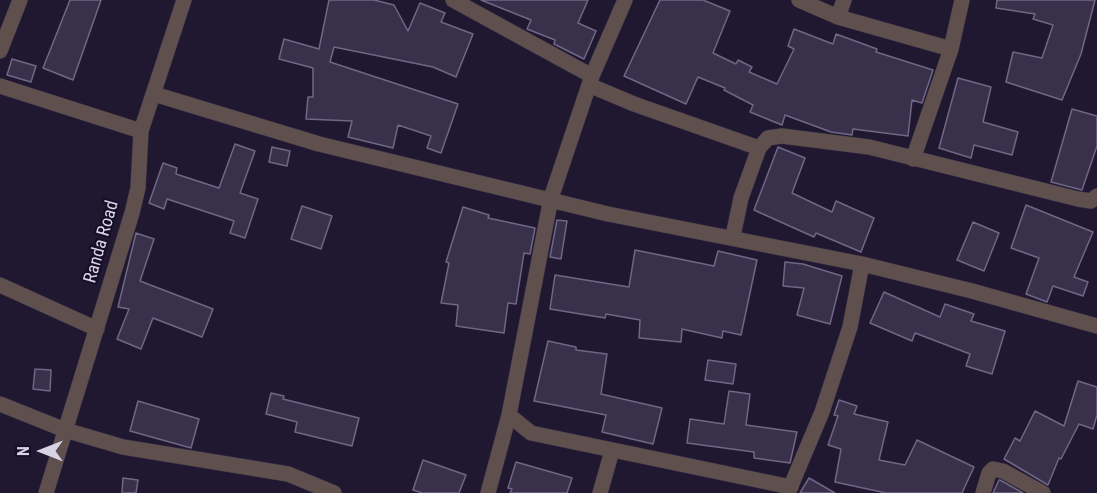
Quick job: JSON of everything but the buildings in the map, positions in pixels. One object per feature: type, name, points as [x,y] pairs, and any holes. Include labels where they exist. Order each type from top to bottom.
[{"type":"street","points":[[0,51],[20,0]]},
{"type":"street","name":"Randa Road","points":[[46,493],[134,205],[138,188],[141,131],[184,0]]},
{"type":"street","points":[[453,0],[634,104],[759,148]]},
{"type":"street","points":[[488,493],[509,416],[551,198],[591,81],[625,0]]},
{"type":"street","points":[[799,0],[837,17],[951,49]]},
{"type":"street","points":[[837,17],[844,0]]},
{"type":"street","points":[[913,159],[951,49],[962,0]]},
{"type":"street","points":[[0,86],[141,131]]},
{"type":"street","points":[[154,94],[319,144],[674,228],[733,236],[862,264],[972,291],[1097,326]]},
{"type":"street","points":[[733,236],[741,198],[759,148],[768,138],[782,136],[869,147],[1078,199],[1091,201],[1097,196]]},
{"type":"street","points":[[509,416],[531,432],[789,490],[822,412],[850,327],[862,264]]},
{"type":"street","points":[[0,285],[97,329]]},
{"type":"street","points":[[0,404],[65,430],[123,447],[288,474],[334,493]]},
{"type":"street","points":[[600,493],[612,451]]},
{"type":"street","points":[[983,493],[988,473],[993,469],[1003,471],[1043,493]]}]
